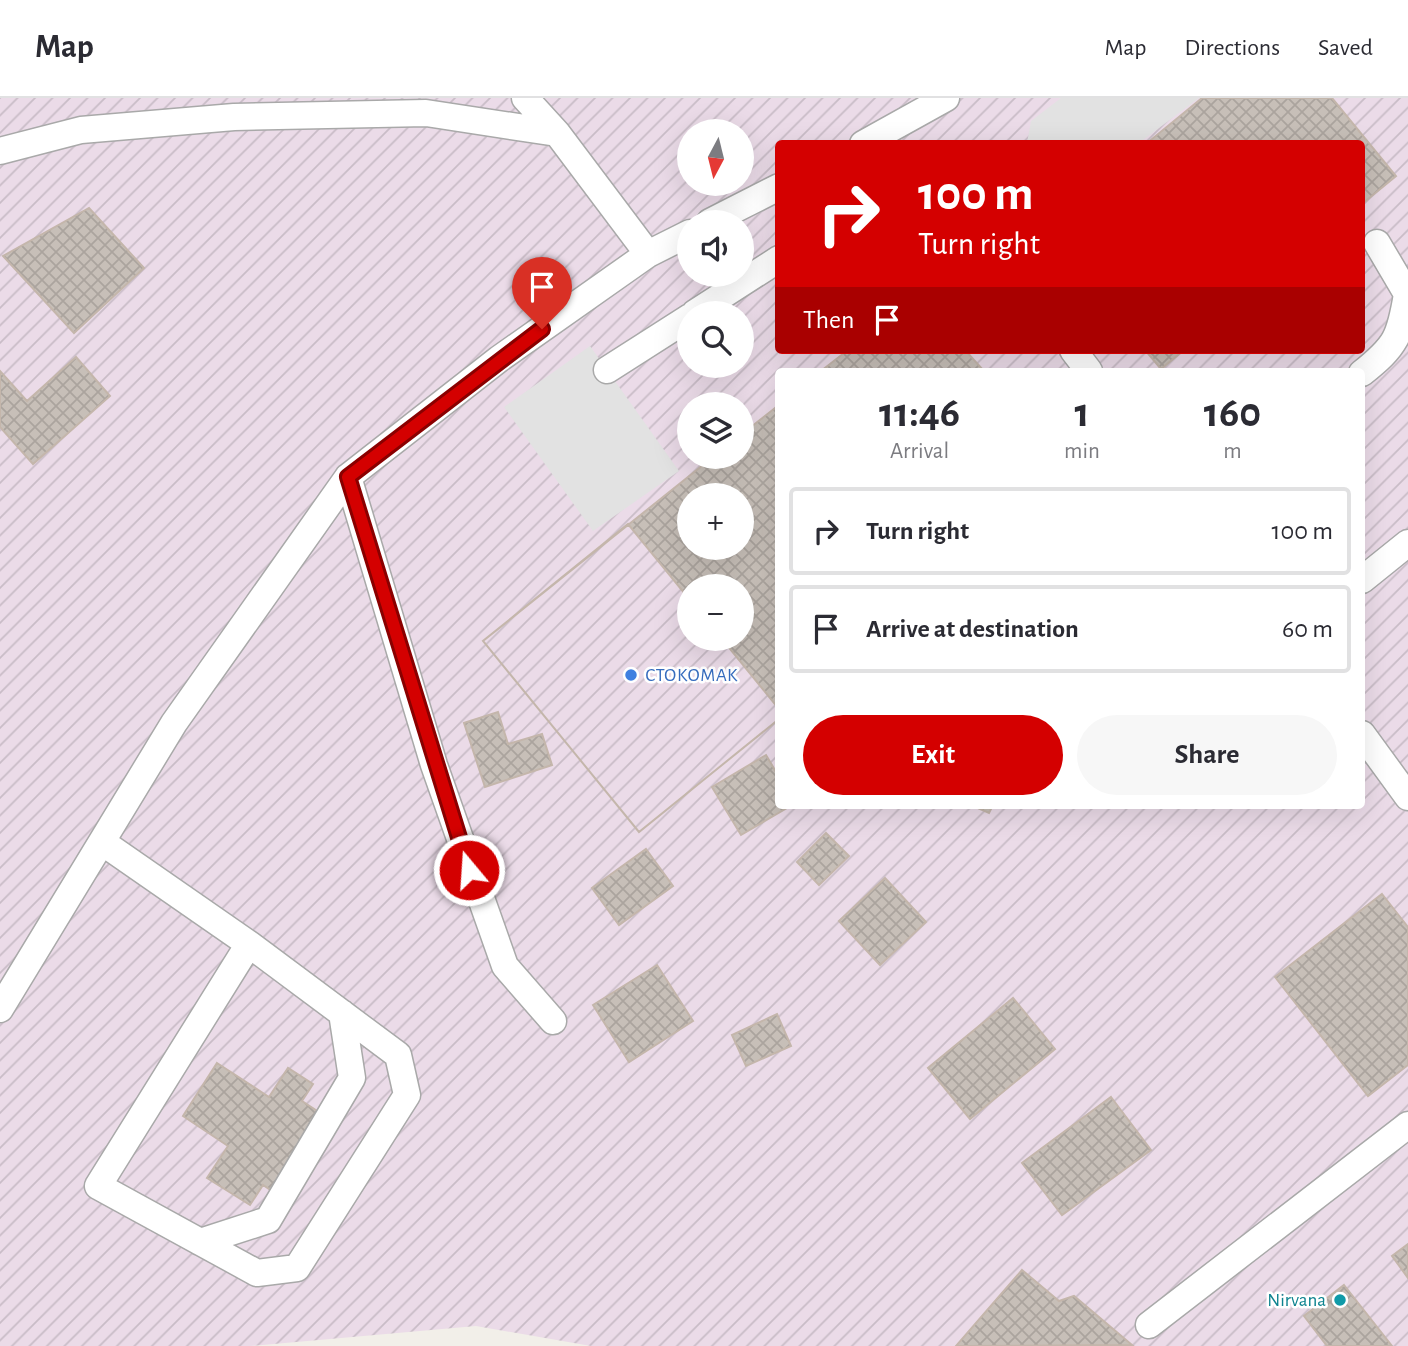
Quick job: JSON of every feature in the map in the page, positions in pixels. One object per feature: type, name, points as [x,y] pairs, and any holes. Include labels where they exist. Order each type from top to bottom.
[{"type":"street","points":[[525,98],[556,133],[648,254]]},
{"type":"street","points":[[881,140],[903,135],[946,98]]},
{"type":"street","points":[[0,151],[81,130],[234,117],[426,113],[556,133]]},
{"type":"street","points":[[734,210],[775,189]]},
{"type":"street","points":[[0,1010],[174,723],[348,477],[499,359],[648,254],[677,240]]},
{"type":"street","points":[[1365,370],[1388,351],[1402,326],[1407,294],[1377,243]]},
{"type":"street","points":[[714,301],[775,262]]},
{"type":"street","points":[[607,370],[677,325]]},
{"type":"street","points":[[1076,354],[1087,368]]},
{"type":"street","points":[[348,477],[434,765],[505,966],[553,1021]]},
{"type":"street","points":[[1365,578],[1408,543]]},
{"type":"street","points":[[1365,738],[1408,797]]},
{"type":"street","points":[[102,842],[249,944],[398,1055],[407,1095],[297,1268],[257,1273],[98,1186],[249,944]]},
{"type":"street","points":[[200,1242],[268,1220],[352,1078],[342,1013]]},
{"type":"street","points":[[1149,1325],[1408,1125]]},
{"type":"shaded area","points":[[0,98],[1408,98],[1408,1346],[591,1346],[476,1326],[250,1346],[0,1346]]},
{"type":"shaded area","points":[[1061,98],[1199,98],[1143,140],[1028,140],[1031,121]]},
{"type":"shaded area","points":[[590,346],[679,471],[593,531],[504,407]]},
{"type":"building","points":[[1202,98],[1332,98],[1396,176],[1365,202],[1365,140],[1151,140]]},
{"type":"building","points":[[89,208],[144,268],[74,333],[3,256]]},
{"type":"building","points":[[843,354],[969,354],[981,368],[825,368]]},
{"type":"building","points":[[1148,354],[1179,354],[1162,368]]},
{"type":"building","points":[[76,357],[110,396],[33,464],[0,427],[0,371],[27,401]]},
{"type":"building","name":"СТОКОМАК","points":[[775,408],[775,722],[639,832],[483,641],[677,486],[677,560],[754,560],[754,483],[680,483],[698,469],[754,469],[754,425]]},
{"type":"building","name":"СТОКОМАК","points":[[628,524],[677,584],[677,651],[732,651],[775,704],[775,722],[639,832],[483,641]]},
{"type":"building","points":[[498,712],[508,744],[542,734],[552,765],[485,787],[464,723]]},
{"type":"building","points":[[766,755],[775,770],[775,809],[785,809],[741,835],[712,787]]},
{"type":"building","points":[[826,833],[849,856],[819,885],[797,862]]},
{"type":"building","points":[[646,849],[673,886],[619,925],[592,888]]},
{"type":"building","points":[[885,878],[926,922],[880,965],[839,921]]},
{"type":"building","points":[[1382,894],[1408,927],[1408,1065],[1368,1096],[1275,977]]},
{"type":"building","points":[[657,965],[693,1021],[629,1062],[593,1005]]},
{"type":"building","points":[[1013,998],[1055,1049],[970,1119],[928,1068]]},
{"type":"building","points":[[777,1014],[791,1046],[746,1066],[732,1035]]},
{"type":"building","points":[[217,1063],[269,1097],[288,1068],[313,1084],[302,1101],[325,1116],[275,1193],[263,1185],[250,1205],[207,1178],[228,1146],[183,1116]]},
{"type":"building","points":[[1111,1097],[1151,1150],[1062,1215],[1022,1163]]},
{"type":"building","points":[[1408,1244],[1408,1278],[1392,1256]]},
{"type":"building","points":[[1022,1270],[1059,1301],[1074,1296],[1132,1345],[956,1346]]},
{"type":"building","name":"Nirvana","points":[[1344,1285],[1392,1346],[1327,1346],[1304,1316]]},
{"type":"place","name":"СТОКОМАК","points":[[631,675]]},
{"type":"place","name":"Nirvana","points":[[1340,1300]]},
{"type":"route","points":[[469,870],[434,765],[348,477],[499,359],[542,329]]}]
